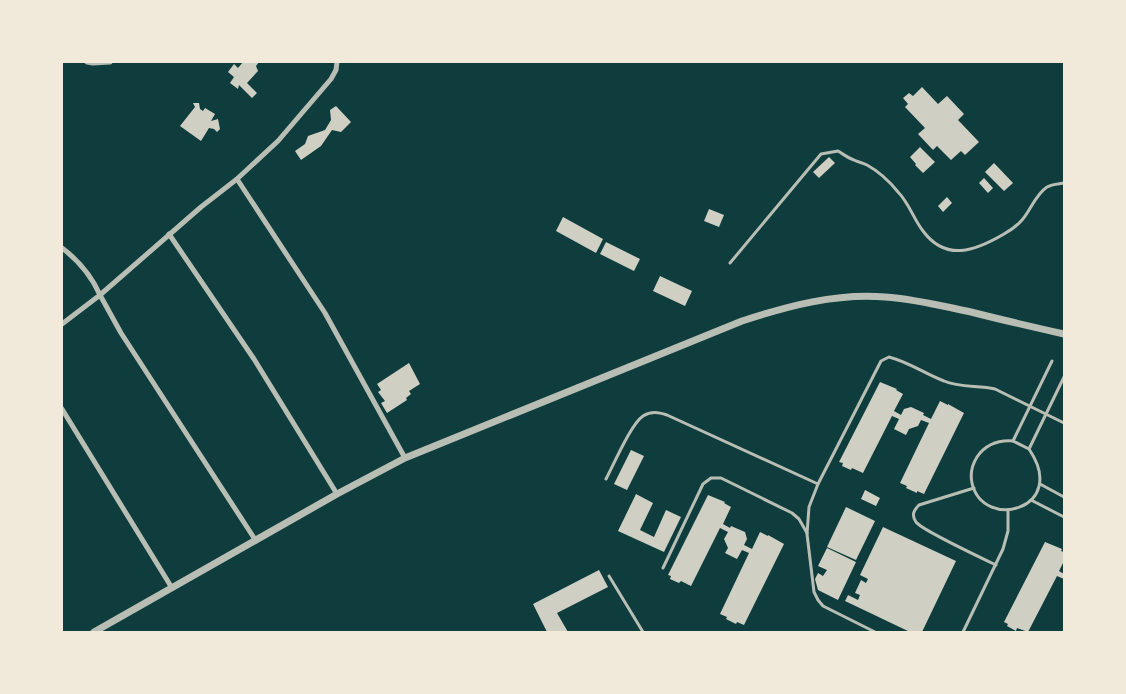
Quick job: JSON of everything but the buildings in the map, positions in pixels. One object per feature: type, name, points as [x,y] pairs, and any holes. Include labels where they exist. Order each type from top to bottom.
[{"type":"street","points":[[87,62],[110,62]]},
{"type":"street","points":[[62,324],[100,295],[169,234],[237,179],[278,141],[331,79],[337,62]]},
{"type":"street","points":[[237,179],[325,313],[405,458]]},
{"type":"street","points":[[169,234],[254,359],[337,494]]},
{"type":"street","points":[[62,248],[95,283],[121,333],[256,541]]},
{"type":"street","points":[[94,633],[337,494],[405,458],[742,321],[781,308],[811,301],[884,297],[920,301],[1065,334]]},
{"type":"street","points":[[62,409],[172,588]]},
{"type":"lane","points":[[730,263],[821,154],[838,152],[866,165],[887,180],[910,207],[922,230],[931,240],[952,251],[963,251],[984,244],[1014,228],[1043,190],[1065,183]]},
{"type":"lane","points":[[875,633],[823,606],[818,600],[814,592],[807,534],[809,507],[881,361],[889,357],[900,359],[946,382],[995,389],[1065,423]]},
{"type":"lane","points":[[1013,441],[1052,361]]},
{"type":"lane","points":[[1029,449],[1065,377]]},
{"type":"lane","points":[[606,479],[640,418],[657,412],[819,484]]},
{"type":"lane","points":[[1013,441],[1029,449],[1036,459],[1040,472],[1037,493],[1025,505],[1016,509],[1000,510],[984,502],[974,488],[972,479],[974,461],[981,451],[997,442],[1013,441]]},
{"type":"lane","points":[[663,568],[703,484],[711,478],[721,478],[792,513],[799,519],[807,534]]},
{"type":"lane","points":[[1040,484],[1065,497]]},
{"type":"lane","points":[[974,488],[919,505],[913,514],[914,519],[931,532],[996,565]]},
{"type":"lane","points":[[1031,500],[1065,517]]},
{"type":"lane","points":[[963,633],[1006,540],[1008,510]]},
{"type":"lane","points":[[609,576],[643,633]]}]
